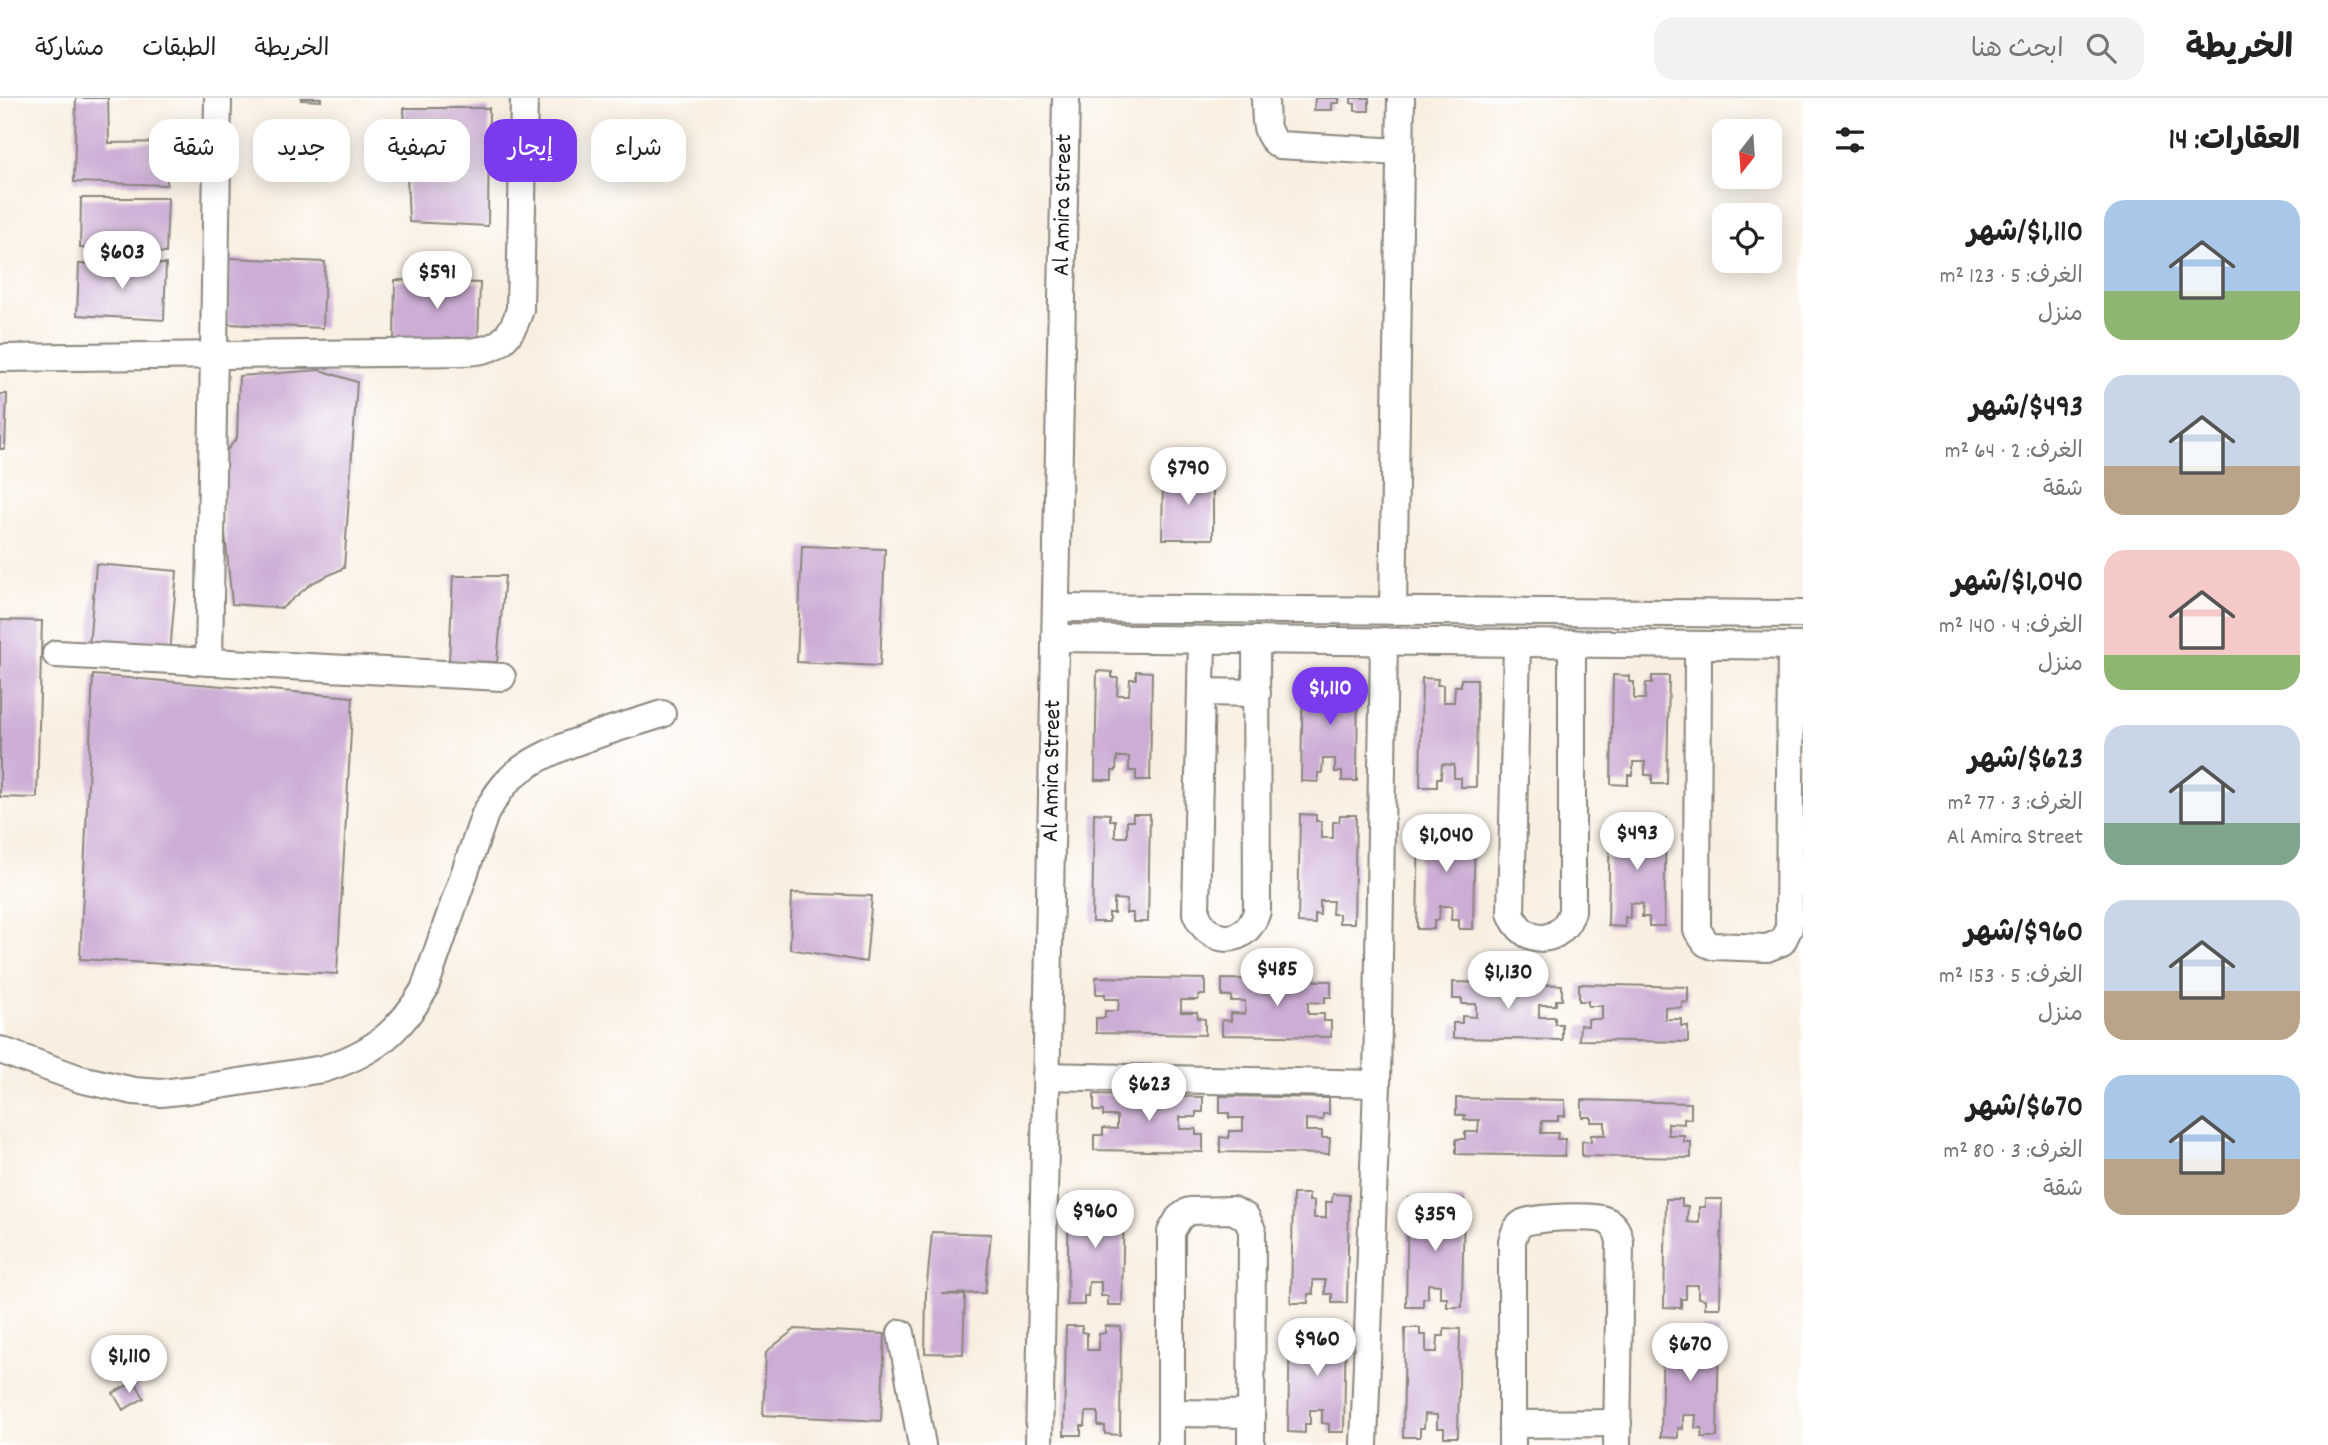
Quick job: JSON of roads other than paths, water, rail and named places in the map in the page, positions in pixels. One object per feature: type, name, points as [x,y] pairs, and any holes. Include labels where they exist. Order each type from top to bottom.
[{"type":"street","points":[[209,662],[218,98]]},
{"type":"street","points":[[0,358],[478,352],[493,347],[506,338],[516,324],[520,309],[524,98]]},
{"type":"street","name":"Al Amira Street","points":[[1039,1445],[1066,98]]},
{"type":"street","points":[[1265,98],[1269,136],[1279,145],[1400,152]]},
{"type":"street","points":[[1392,611],[1401,98]]},
{"type":"street","points":[[1056,608],[1803,614]]},
{"type":"street","points":[[1363,611],[1374,641],[1377,1084],[1364,1445]]},
{"type":"street","points":[[1429,611],[1429,642]]},
{"type":"street","points":[[1056,638],[1797,646],[1789,928],[1782,942],[1767,948],[1713,946],[1706,943],[1697,930],[1698,645]]},
{"type":"street","points":[[1202,640],[1196,913],[1207,932],[1216,937],[1228,938],[1247,930],[1257,911],[1256,640]]},
{"type":"street","points":[[1517,643],[1511,913],[1522,932],[1542,938],[1562,930],[1572,911],[1572,643]]},
{"type":"street","points":[[56,654],[502,677]]},
{"type":"street","points":[[1201,692],[1257,693]]},
{"type":"street","points":[[0,1051],[107,1087],[161,1093],[323,1069],[372,1049],[393,1032],[410,1013],[424,990],[485,814],[496,795],[510,779],[545,754],[662,714]]},
{"type":"street","points":[[1046,1076],[1377,1084]]},
{"type":"street","points":[[1171,1445],[1171,1232],[1179,1218],[1189,1211],[1232,1210],[1245,1217],[1252,1230],[1251,1445]]},
{"type":"street","points":[[1593,1218],[1608,1221],[1615,1227],[1620,1241],[1617,1434],[1512,1435],[1512,1241],[1514,1234],[1525,1222],[1593,1218]]},
{"type":"street","points":[[901,1333],[922,1445]]},
{"type":"street","points":[[1171,1413],[1251,1414]]}]
